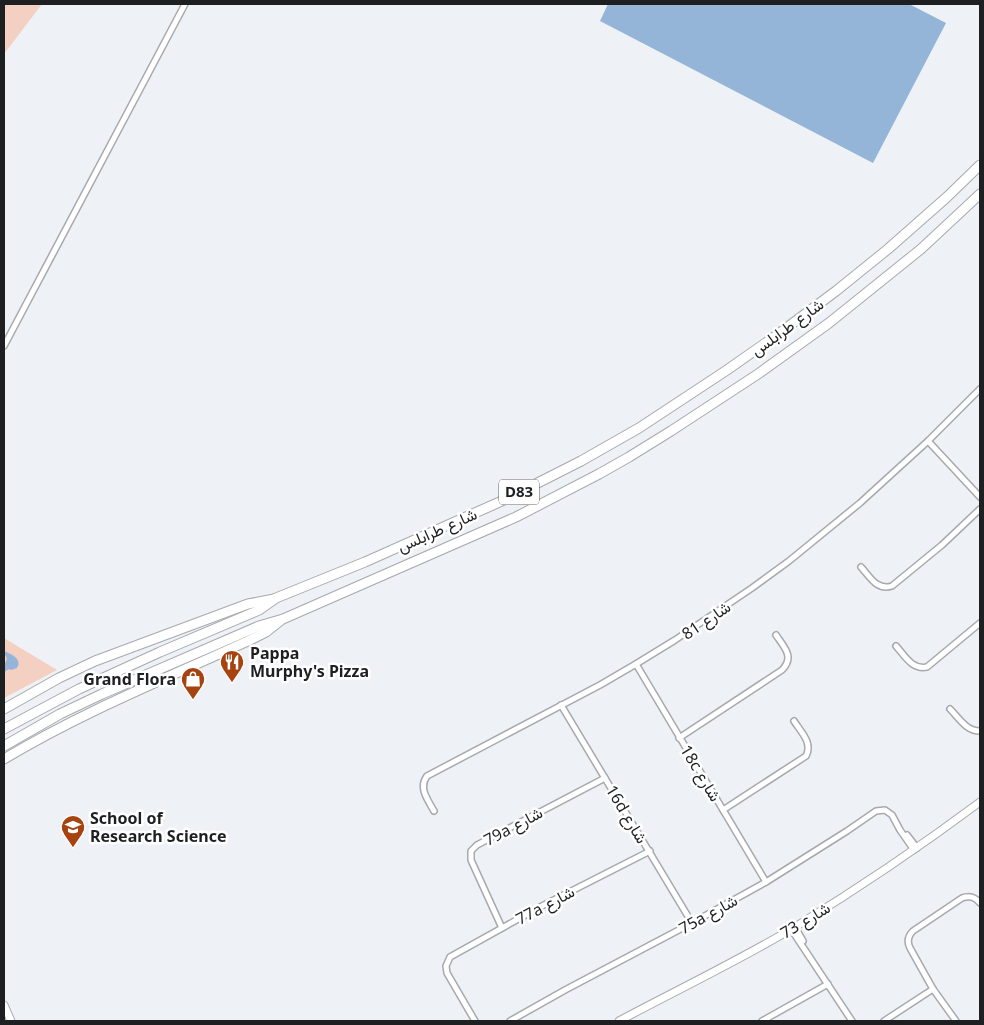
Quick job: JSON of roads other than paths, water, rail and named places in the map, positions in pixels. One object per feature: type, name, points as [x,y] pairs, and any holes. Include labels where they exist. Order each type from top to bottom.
[{"type":"highway","name":"شارع طرابلس","points":[[4,729],[80,689],[160,652],[259,610],[276,598],[365,562],[504,500],[581,461],[639,428],[734,366],[836,291],[888,249],[980,165]]},
{"type":"highway","name":"شارع طرابلس","points":[[4,746],[60,714],[102,694],[259,626],[283,619],[516,517],[599,474],[663,436],[758,374],[829,323],[921,249],[980,194]]},
{"type":"highway","points":[[4,709],[59,678],[95,661],[248,604],[276,598]]},
{"type":"highway","points":[[4,759],[76,719],[258,636],[283,619]]},
{"type":"street","points":[[4,346],[185,4]]},
{"type":"street","name":"شارع 81","points":[[434,811],[422,787],[427,776],[600,685],[714,615],[789,561],[867,497],[928,441],[980,389]]},
{"type":"street","points":[[928,441],[980,497]]},
{"type":"street","points":[[862,567],[877,585],[884,588],[892,586],[980,509]]},
{"type":"street","points":[[896,646],[917,668],[927,667],[980,623]]},
{"type":"street","points":[[680,738],[782,670],[788,662],[788,653],[776,635]]},
{"type":"street","name":"18c شارع","points":[[636,664],[766,882]]},
{"type":"street","name":"16d شارع","points":[[562,705],[692,924]]},
{"type":"street","points":[[950,709],[969,729],[980,731]]},
{"type":"street","points":[[723,810],[806,756],[808,744],[794,721]]},
{"type":"street","name":"79a شارع","points":[[502,928],[470,860],[471,851],[477,845],[606,778]]},
{"type":"street","name":"شارع 73","points":[[619,1021],[716,971],[793,928],[885,870],[980,802]]},
{"type":"street","name":"75a شارع","points":[[510,1021],[692,924],[766,882],[847,832],[876,811],[889,812],[915,849]]},
{"type":"street","name":"77a شارع","points":[[475,1021],[448,977],[446,966],[454,954],[575,888],[650,851]]},
{"type":"street","points":[[956,1021],[934,989],[910,948],[909,936],[913,931],[962,898],[970,896],[977,899],[980,903]]},
{"type":"street","points":[[793,928],[852,1021]]},
{"type":"street","points":[[762,1021],[828,984]]},
{"type":"street","points":[[884,1021],[934,989]]},
{"type":"street","points":[[4,1005],[11,1021]]},
{"type":"water","points":[[608,4],[909,4],[946,23],[873,163],[600,21]]},
{"type":"water","points":[[4,651],[17,659],[17,668],[4,672],[4,665],[7,659]]},
{"type":"place","name":"Pappa Murphy's Pizza","points":[[232,683]]},
{"type":"place","name":"Grand Flora","points":[[193,700]]},
{"type":"place","name":"School of Research Science","points":[[73,848]]}]
